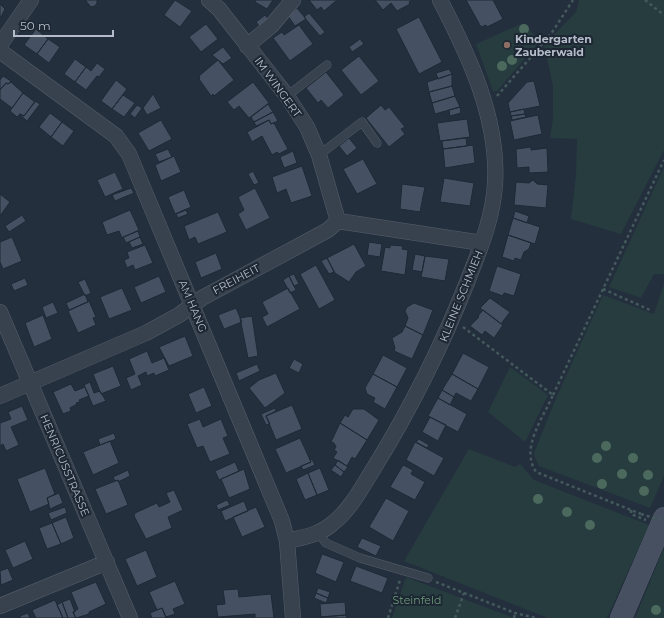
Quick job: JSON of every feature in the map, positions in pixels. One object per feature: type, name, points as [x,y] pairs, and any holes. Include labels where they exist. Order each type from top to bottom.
[{"type":"main road","points":[[621,618],[664,518]]},
{"type":"street","points":[[0,45],[31,0]]},
{"type":"street","name":"IM WINGERT","points":[[209,0],[219,9],[287,96],[307,127],[319,155],[338,221]]},
{"type":"street","name":"IM WINGERT","points":[[247,46],[272,25],[292,0]]},
{"type":"street","name":"KLEINE SCHMIEH","points":[[287,541],[318,533],[334,523],[349,507],[396,433],[420,388],[452,322],[482,243],[490,213],[495,184],[495,158],[492,136],[484,105],[463,44],[440,0]]},
{"type":"street","name":"AM HANG","points":[[0,51],[116,136],[129,154],[282,521],[287,541],[293,618]]},
{"type":"street","points":[[338,221],[482,243]]},
{"type":"street","name":"FREIHEIT","points":[[0,396],[146,334],[179,315],[202,298],[328,230],[338,221]]},
{"type":"street","name":"HENRICUSSTRASSE","points":[[0,312],[130,618]]},
{"type":"street","points":[[0,606],[107,562]]},
{"type":"lane","points":[[287,96],[327,65]]},
{"type":"lane","points":[[319,155],[362,122],[377,143]]},
{"type":"lane","points":[[318,533],[326,543],[360,558],[403,572],[428,578]]},
{"type":"path","points":[[484,105],[492,102],[516,75],[562,20],[573,0]]},
{"type":"path","points":[[645,0],[664,15]]},
{"type":"path","points":[[664,160],[531,445],[530,458],[536,472],[641,514],[664,521]]},
{"type":"path","points":[[603,290],[650,310]]},
{"type":"path","points":[[452,322],[462,327],[554,395]]},
{"type":"path","points":[[631,514],[632,510]]},
{"type":"path","points":[[388,618],[403,572]]},
{"type":"path","points":[[428,578],[515,613],[536,618]]},
{"type":"path","points":[[456,618],[464,593]]},
{"type":"path","points":[[514,618],[515,613]]},
{"type":"green space","points":[[579,0],[664,0],[664,150],[621,234],[571,219],[576,175],[577,139],[550,138],[553,118],[553,86],[544,45],[576,12]]},
{"type":"green space","points":[[523,23],[540,41],[497,91],[493,91],[476,44]]},
{"type":"green space","points":[[664,167],[664,274],[654,274],[641,298],[609,287]]},
{"type":"green space","points":[[664,283],[664,476],[650,508],[539,466],[534,453],[556,398],[603,295],[654,314]]},
{"type":"green space","points":[[510,367],[548,395],[525,442],[488,412]]},
{"type":"green space","points":[[469,449],[515,467],[520,464],[534,480],[649,525],[607,618],[548,618],[404,561]]},
{"type":"green space","points":[[664,548],[664,618],[635,618]]},
{"type":"green space","name":"Steinfeld","points":[[406,577],[514,618],[392,618]]},
{"type":"building","points":[[85,0],[97,0],[97,3],[95,6],[91,7]]},
{"type":"building","points":[[175,0],[192,11],[180,27],[164,15]]},
{"type":"building","points":[[256,0],[273,0],[267,9],[255,2]]},
{"type":"building","points":[[309,0],[337,0],[324,11],[321,7],[317,10]]},
{"type":"building","points":[[375,0],[412,0],[409,2],[410,4],[397,11],[391,3],[383,10]]},
{"type":"building","name":"Kindergarten Zauberwald","points":[[466,0],[493,0],[503,19],[487,27],[486,25],[481,27]]},
{"type":"building","points":[[0,4],[5,9],[1,17],[0,17]]},
{"type":"building","points":[[297,8],[306,19],[295,26],[288,16]]},
{"type":"building","points":[[309,13],[325,32],[320,36],[304,17]]},
{"type":"building","points":[[265,15],[269,20],[260,27],[256,22]]},
{"type":"building","points":[[419,17],[442,62],[419,74],[396,29]]},
{"type":"building","points":[[206,24],[218,39],[201,52],[189,37]]},
{"type":"building","points":[[299,25],[313,44],[290,61],[273,38],[282,32],[284,35]]},
{"type":"building","points":[[36,29],[48,39],[37,54],[24,45]]},
{"type":"building","points":[[48,39],[60,47],[49,63],[37,54]]},
{"type":"building","points":[[360,39],[364,44],[352,52],[349,47]]},
{"type":"building","points":[[223,47],[232,58],[223,64],[212,55]]},
{"type":"building","points":[[359,56],[379,81],[361,95],[341,70]]},
{"type":"building","points":[[75,59],[86,67],[75,82],[64,74]]},
{"type":"building","points":[[218,60],[234,80],[214,96],[213,94],[211,96],[199,79],[199,76]]},
{"type":"building","points":[[97,63],[105,69],[99,77],[97,76],[86,90],[75,82],[86,67],[91,71]]},
{"type":"building","points":[[449,69],[452,74],[438,79],[436,73]]},
{"type":"building","points":[[326,72],[344,95],[328,108],[321,100],[318,103],[306,88]]},
{"type":"building","points":[[452,74],[452,86],[429,92],[427,82]]},
{"type":"building","points":[[3,76],[11,81],[8,84],[6,83],[0,90],[0,80]]},
{"type":"building","points":[[116,80],[127,89],[112,109],[101,101]]},
{"type":"building","points":[[534,81],[540,106],[510,112],[508,103],[527,82]]},
{"type":"building","points":[[11,82],[23,93],[12,108],[0,99],[0,90],[6,83],[8,84]]},
{"type":"building","points":[[253,82],[269,103],[249,118],[239,106],[234,110],[227,102]]},
{"type":"building","points":[[452,86],[455,96],[432,103],[429,92]]},
{"type":"building","points":[[23,93],[35,102],[24,116],[20,114],[17,117],[10,111]]},
{"type":"building","points":[[153,94],[161,108],[147,115],[143,108]]},
{"type":"building","points":[[123,95],[135,103],[124,117],[112,109]]},
{"type":"building","points":[[455,96],[460,107],[435,114],[432,103]]},
{"type":"building","points":[[35,101],[40,104],[27,121],[19,114],[24,116]]},
{"type":"building","points":[[268,104],[273,112],[254,122],[251,117]]},
{"type":"building","points":[[137,105],[142,108],[135,118],[130,114]]},
{"type":"building","points":[[381,105],[385,110],[389,107],[405,127],[401,129],[405,134],[389,147],[366,118]]},
{"type":"building","points":[[460,107],[461,113],[450,116],[449,110]]},
{"type":"building","points":[[524,109],[525,114],[511,116],[510,112]]},
{"type":"building","points":[[273,112],[278,121],[271,124],[269,120],[256,126],[254,122]]},
{"type":"building","points":[[50,113],[62,122],[51,137],[39,127]]},
{"type":"building","points":[[525,114],[526,117],[512,120],[511,116]]},
{"type":"building","points":[[538,115],[542,134],[514,140],[510,121]]},
{"type":"building","points":[[467,119],[470,137],[440,141],[437,123]]},
{"type":"building","points":[[161,120],[172,139],[149,151],[138,133]]},
{"type":"building","points":[[269,120],[271,124],[274,123],[288,149],[279,154],[277,152],[272,155],[262,136],[252,142],[247,132]]},
{"type":"building","points":[[62,122],[74,131],[63,146],[51,137]]},
{"type":"building","points":[[349,138],[357,148],[347,156],[339,146]]},
{"type":"building","points":[[466,138],[467,146],[443,149],[442,141]]},
{"type":"building","points":[[473,145],[475,163],[445,168],[443,149]]},
{"type":"building","points":[[531,147],[531,150],[547,148],[548,172],[529,173],[529,167],[517,168],[516,149]]},
{"type":"building","points":[[168,149],[172,157],[159,162],[155,154]]},
{"type":"building","points":[[293,151],[297,163],[284,168],[280,157]]},
{"type":"building","points":[[174,156],[181,172],[161,181],[155,165]]},
{"type":"building","points":[[363,159],[377,184],[357,194],[343,169]]},
{"type":"building","points":[[302,166],[312,196],[291,203],[286,189],[277,193],[272,177]]},
{"type":"building","points":[[253,171],[259,183],[254,185],[248,174]]},
{"type":"building","points":[[115,172],[123,189],[105,197],[97,180]]},
{"type":"building","points":[[444,178],[474,183],[470,206],[440,202]]},
{"type":"building","points":[[533,180],[537,184],[548,185],[546,208],[514,205],[516,182],[529,183]]},
{"type":"building","points":[[402,184],[425,187],[420,212],[400,209]]},
{"type":"building","points":[[131,188],[134,193],[115,201],[112,195]]},
{"type":"building","points":[[255,188],[270,218],[246,230],[238,214],[244,210],[238,197]]},
{"type":"building","points":[[184,190],[191,207],[175,214],[168,197]]},
{"type":"building","points":[[0,194],[10,202],[0,216]]},
{"type":"building","points":[[130,210],[139,230],[122,238],[119,231],[107,235],[102,222]]},
{"type":"building","points":[[186,210],[188,214],[178,218],[176,214]]},
{"type":"building","points":[[515,211],[529,216],[527,223],[513,218]]},
{"type":"building","points":[[218,212],[227,232],[198,244],[195,237],[189,240],[184,226]]},
{"type":"building","points":[[22,215],[26,221],[9,232],[5,226]]},
{"type":"building","points":[[513,218],[540,227],[535,244],[508,235]]},
{"type":"building","points":[[138,231],[140,237],[126,243],[123,237]]},
{"type":"building","points":[[508,235],[531,243],[529,249],[524,252],[521,260],[515,258],[514,261],[502,257]]},
{"type":"building","points":[[12,237],[22,261],[3,269],[0,262],[0,242]]},
{"type":"building","points":[[140,237],[143,244],[132,248],[129,242]]},
{"type":"building","points":[[369,242],[382,244],[380,257],[367,255]]},
{"type":"building","points":[[354,244],[366,266],[356,272],[349,282],[335,273],[327,258]]},
{"type":"building","points":[[145,245],[153,263],[135,270],[133,265],[127,268],[124,260],[129,258],[127,252]]},
{"type":"building","points":[[390,245],[403,246],[402,249],[408,250],[405,275],[381,271],[385,247],[390,248]]},
{"type":"building","points":[[216,253],[222,269],[201,278],[195,262]]},
{"type":"building","points":[[415,254],[425,256],[422,272],[412,270]]},
{"type":"building","points":[[425,256],[449,259],[445,281],[421,277]]},
{"type":"building","points":[[327,258],[334,272],[329,274],[321,261]]},
{"type":"building","points":[[316,265],[335,300],[319,309],[300,274]]},
{"type":"building","points":[[497,266],[521,274],[514,296],[504,293],[503,296],[489,291]]},
{"type":"building","points":[[294,274],[299,284],[294,286],[289,276]]},
{"type":"building","points":[[159,276],[166,292],[141,303],[134,287]]},
{"type":"building","points":[[289,276],[296,290],[290,293],[283,280]]},
{"type":"building","points":[[25,278],[28,285],[14,291],[11,284]]},
{"type":"building","points":[[85,279],[91,293],[85,296],[78,282]]},
{"type":"building","points":[[122,288],[132,310],[109,319],[100,297]]},
{"type":"building","points":[[288,288],[300,309],[267,327],[262,317],[268,314],[262,302]]},
{"type":"building","points":[[85,294],[88,302],[69,310],[66,303]]},
{"type":"building","points":[[490,298],[510,312],[501,324],[480,308]]},
{"type":"building","points":[[89,301],[96,317],[93,318],[96,325],[78,333],[68,311]]},
{"type":"building","points":[[53,302],[58,313],[46,318],[42,307]]},
{"type":"building","points":[[414,303],[433,310],[423,335],[405,326],[408,318],[405,311],[407,307]]},
{"type":"building","points":[[236,308],[242,322],[224,329],[218,315]]},
{"type":"building","points":[[483,310],[503,325],[494,338],[485,331],[482,335],[470,326],[479,317],[478,316]]},
{"type":"building","points":[[43,315],[52,339],[34,347],[25,323]]},
{"type":"building","points":[[252,316],[258,356],[248,358],[240,318]]},
{"type":"building","points":[[405,326],[423,335],[412,359],[394,351],[395,348],[392,338],[402,332]]},
{"type":"building","points":[[185,336],[193,356],[169,366],[159,347]]},
{"type":"building","points":[[147,351],[152,363],[164,358],[169,370],[155,376],[154,373],[147,376],[146,372],[138,376],[142,385],[131,390],[126,378],[135,374],[129,359]]},
{"type":"building","points":[[463,353],[489,367],[478,389],[452,374]]},
{"type":"building","points":[[383,355],[407,368],[397,387],[373,374]]},
{"type":"building","points":[[294,359],[303,364],[299,373],[289,368]]},
{"type":"building","points":[[257,364],[260,371],[239,381],[236,373]]},
{"type":"building","points":[[113,366],[121,386],[101,394],[93,374]]},
{"type":"building","points":[[276,373],[285,393],[265,408],[249,388],[259,380]]},
{"type":"building","points":[[373,374],[397,387],[385,409],[373,402],[375,398],[367,394],[365,388]]},
{"type":"building","points":[[452,374],[478,389],[471,401],[456,393],[454,397],[442,390]]},
{"type":"building","points":[[90,382],[94,393],[100,391],[106,401],[93,406],[84,385]]},
{"type":"building","points":[[71,384],[75,391],[85,387],[89,396],[79,400],[80,402],[76,403],[77,404],[70,408],[71,411],[63,414],[53,392]]},
{"type":"building","points":[[204,387],[212,406],[196,413],[188,394]]},
{"type":"building","points":[[442,390],[454,397],[450,405],[438,398]]},
{"type":"building","points":[[438,398],[467,414],[458,432],[428,416]]},
{"type":"building","points":[[292,405],[302,429],[276,440],[266,416]]},
{"type":"building","points":[[22,406],[28,420],[11,427],[19,445],[6,451],[3,444],[0,446],[0,423],[11,419],[8,412]]},
{"type":"building","points":[[275,408],[276,411],[266,416],[270,424],[266,425],[261,414]]},
{"type":"building","points":[[353,409],[364,409],[379,420],[367,440],[340,423],[345,415],[348,417]]},
{"type":"building","points":[[430,417],[446,425],[438,441],[422,432]]},
{"type":"building","points":[[200,419],[203,427],[221,419],[228,436],[223,438],[230,454],[210,462],[203,446],[197,448],[187,424]]},
{"type":"building","points":[[340,423],[367,440],[355,459],[352,457],[347,466],[333,458],[337,452],[334,450],[336,447],[334,443],[331,442]]},
{"type":"building","points":[[114,433],[116,439],[100,445],[98,439]]},
{"type":"building","points":[[300,438],[311,462],[286,473],[275,449]]},
{"type":"building","points":[[419,439],[429,445],[427,448],[416,442]]},
{"type":"building","points":[[110,441],[119,463],[93,475],[83,452]]},
{"type":"building","points":[[415,442],[444,458],[434,476],[406,460]]},
{"type":"building","points":[[312,459],[315,465],[303,470],[301,466],[311,462],[310,460]]},
{"type":"building","points":[[338,460],[348,467],[344,472],[335,465]]},
{"type":"building","points":[[235,462],[239,471],[219,480],[215,471]]},
{"type":"building","points":[[335,465],[344,472],[341,477],[331,470]]},
{"type":"building","points":[[403,465],[413,470],[411,474],[425,482],[415,500],[390,487]]},
{"type":"building","points":[[45,468],[55,494],[47,498],[49,504],[30,512],[17,479]]},
{"type":"building","points":[[320,468],[329,490],[317,495],[308,473]]},
{"type":"building","points":[[244,469],[250,489],[229,498],[221,479]]},
{"type":"building","points":[[128,470],[130,476],[118,482],[118,480],[115,481],[113,477]]},
{"type":"building","points":[[308,473],[317,495],[305,500],[296,479]]},
{"type":"building","points":[[118,480],[128,505],[106,514],[95,489]]},
{"type":"building","points":[[174,490],[183,510],[168,517],[172,528],[146,539],[134,516],[135,513],[157,503],[159,507],[170,502],[166,493]]},
{"type":"building","points":[[59,493],[63,503],[50,509],[47,498]]},
{"type":"building","points":[[386,498],[409,511],[393,541],[369,527]]},
{"type":"building","points":[[227,500],[230,505],[218,510],[216,505]]},
{"type":"building","points":[[244,501],[248,511],[225,521],[221,511]]},
{"type":"building","points":[[65,507],[67,513],[51,520],[48,513]]},
{"type":"building","points":[[256,507],[265,527],[242,537],[233,517]]},
{"type":"building","points":[[66,517],[74,538],[61,544],[52,523]]},
{"type":"building","points":[[52,523],[61,544],[47,549],[39,528]]},
{"type":"building","points":[[362,538],[381,546],[376,556],[357,547]]},
{"type":"building","points":[[25,541],[33,559],[13,568],[5,550]]},
{"type":"building","points":[[146,550],[157,577],[137,586],[125,559]]},
{"type":"building","points":[[322,554],[344,562],[336,582],[315,573]]},
{"type":"building","points":[[356,566],[388,578],[382,593],[350,581]]},
{"type":"building","points":[[8,568],[13,580],[1,585],[0,571]]},
{"type":"building","points":[[175,581],[185,604],[173,609],[175,614],[166,617],[162,608],[157,610],[149,592]]},
{"type":"building","points":[[96,582],[106,604],[89,612],[89,614],[76,618],[73,612],[78,609],[71,592]]},
{"type":"building","points":[[318,588],[330,592],[328,598],[316,593]]},
{"type":"building","points":[[238,589],[239,597],[271,594],[274,618],[255,618],[255,614],[218,617],[216,605],[225,604],[223,590]]},
{"type":"building","points":[[316,593],[328,598],[326,603],[314,598]]},
{"type":"building","points":[[70,599],[76,618],[68,618],[62,602]]},
{"type":"building","points":[[55,600],[63,618],[36,618],[32,610]]},
{"type":"building","points":[[62,602],[68,618],[63,618],[57,605]]},
{"type":"building","points":[[345,602],[346,615],[321,617],[320,604]]},
{"type":"building","points":[[162,608],[166,618],[152,618],[150,613]]},
{"type":"building","points":[[28,613],[30,618],[20,618],[20,616]]},
{"type":"building","points":[[346,615],[347,618],[321,618],[321,617]]},
{"type":"place","name":"Kindergarten Zauberwald","points":[[507,45]]}]
